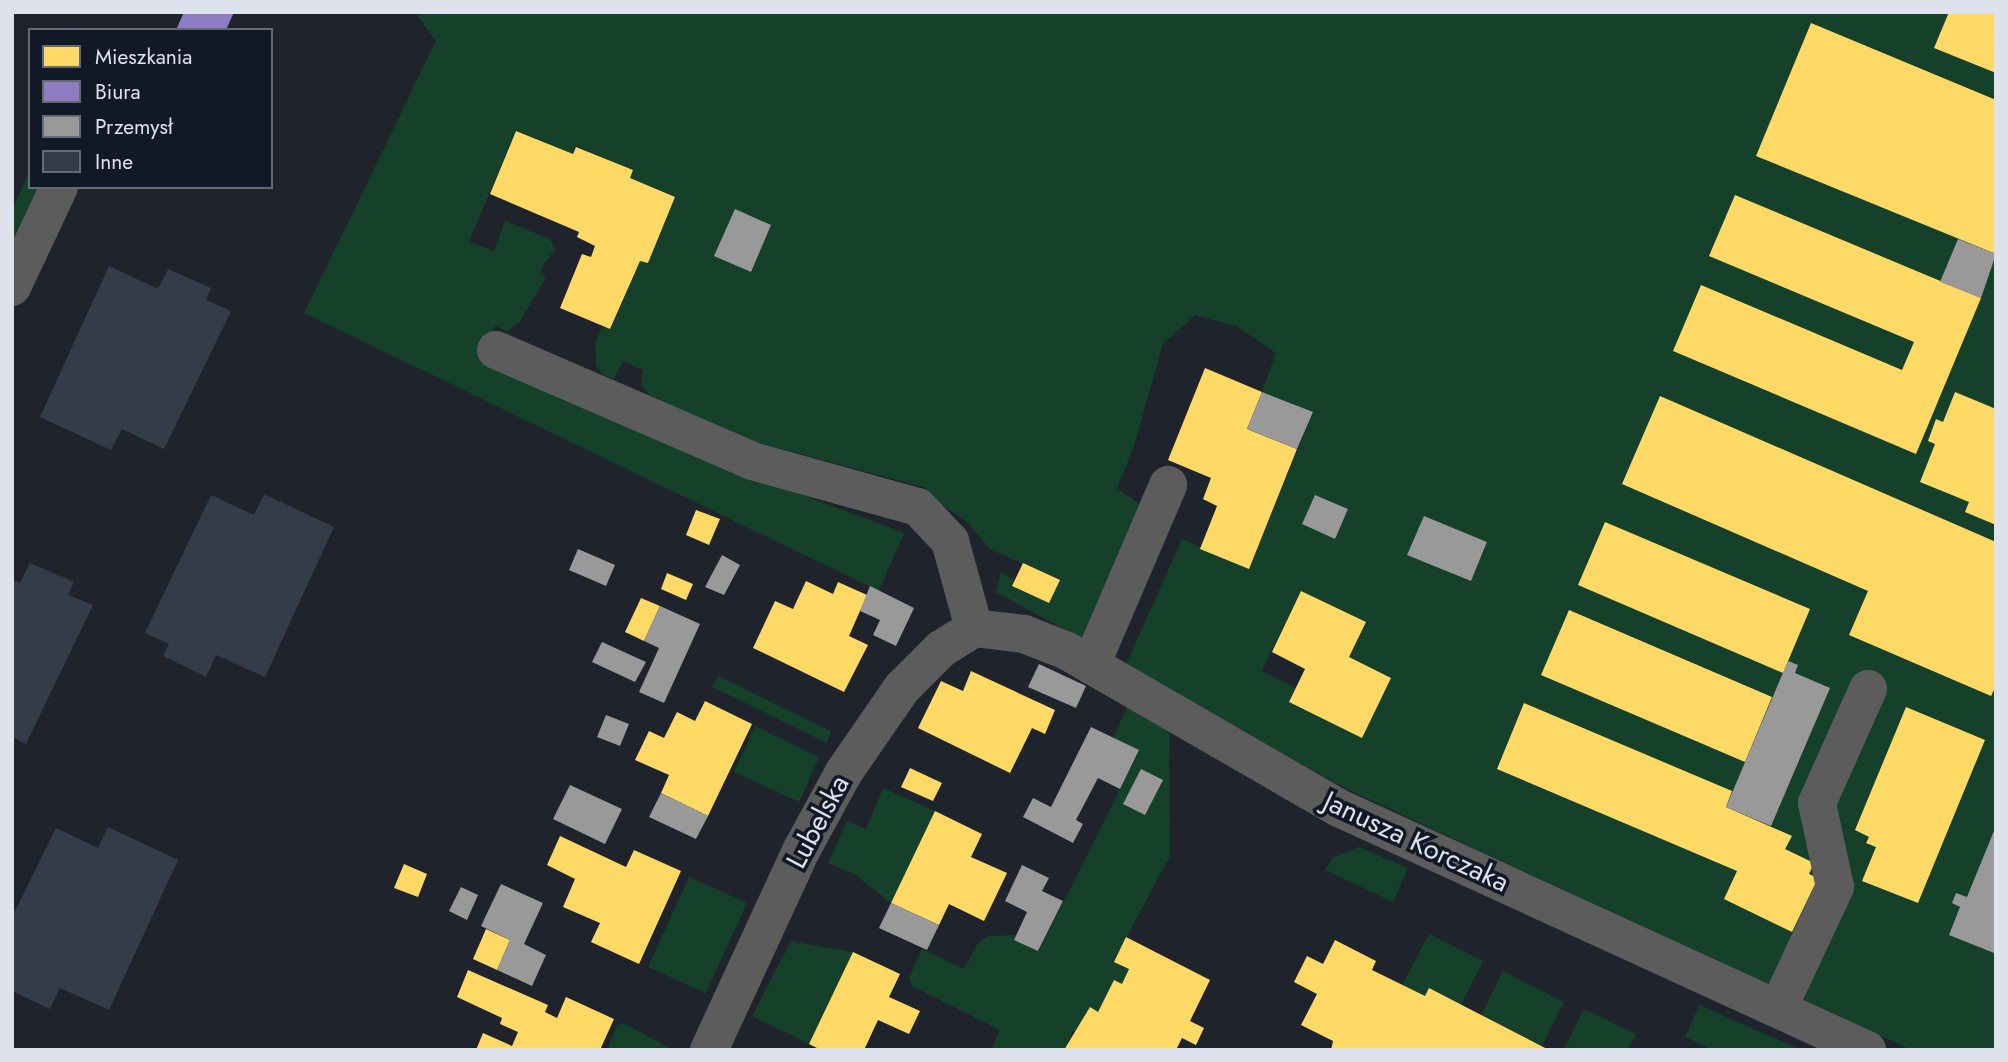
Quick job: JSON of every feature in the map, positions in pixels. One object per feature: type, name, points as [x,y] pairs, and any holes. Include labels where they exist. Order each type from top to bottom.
[{"type":"street","points":[[12,287],[58,189]]},
{"type":"street","points":[[496,350],[752,461],[918,508],[950,541],[974,628]]},
{"type":"street","points":[[1091,665],[1168,485]]},
{"type":"street","name":"Janusza Korczaka","points":[[974,628],[1024,634],[1091,665],[1339,808],[1867,1050]]},
{"type":"street","name":"Lubelska","points":[[709,1050],[802,849],[844,772],[902,688],[941,649],[974,628]]},
{"type":"street","points":[[1777,1009],[1835,887],[1816,803],[1868,689]]},
{"type":"green space","points":[[415,12],[1996,12],[1996,1050],[1911,1050],[1804,1000],[1810,985],[1769,986],[1345,788],[1125,667],[1182,539],[1249,568],[1313,413],[1262,392],[1276,353],[1236,326],[1195,315],[1163,344],[1134,446],[1117,488],[1145,508],[1083,640],[996,592],[1001,572],[1049,602],[1060,580],[990,549],[966,521],[925,493],[926,488],[753,441],[652,398],[641,385],[643,370],[623,361],[614,379],[604,375],[596,365],[595,343],[602,327],[611,329],[640,260],[648,263],[675,198],[629,178],[633,170],[576,146],[572,154],[516,130],[469,242],[494,251],[505,221],[550,239],[555,249],[540,273],[546,277],[519,323],[507,331],[495,326],[482,358],[747,474],[904,533],[879,591],[304,313],[436,41]],"holes":[[[1315,495],[1348,509],[1335,539],[1302,524]],[[1424,516],[1487,543],[1471,581],[1408,554]],[[1301,591],[1366,622],[1349,657],[1391,678],[1362,737],[1289,701],[1296,688],[1262,671]]]},
{"type":"green space","points":[[28,175],[28,189],[39,189],[12,247],[12,209]]},
{"type":"green space","points":[[718,676],[831,731],[827,743],[712,687]]},
{"type":"green space","points":[[1127,707],[1155,720],[1169,734],[1170,856],[1114,961],[1129,969],[1122,984],[1114,981],[1098,1012],[1077,1032],[1073,1031],[1064,1050],[991,1050],[1000,1030],[912,986],[909,978],[922,949],[964,969],[977,945],[988,936],[1016,935],[1015,940],[1039,951],[1139,751],[1113,739]]},
{"type":"green space","points":[[755,726],[819,757],[799,802],[734,772]]},
{"type":"green space","points":[[883,788],[935,811],[891,903],[854,874],[828,863],[847,821],[866,829]]},
{"type":"green space","points":[[1359,847],[1408,868],[1393,902],[1325,870],[1333,857]]},
{"type":"green space","points":[[689,877],[747,903],[706,993],[648,967]]},
{"type":"green space","points":[[1429,934],[1483,961],[1461,1005],[1429,988],[1425,996],[1402,985]]},
{"type":"green space","points":[[791,941],[853,952],[809,1044],[752,1016]]},
{"type":"green space","points":[[1503,971],[1564,1002],[1542,1046],[1481,1015]]},
{"type":"green space","points":[[1699,1005],[1802,1050],[1712,1050],[1685,1037]]},
{"type":"green space","points":[[1584,1009],[1636,1034],[1628,1050],[1564,1050]]},
{"type":"green space","points":[[623,1023],[674,1050],[607,1050],[617,1025]]},
{"type":"building: Mieszkania","points":[[1949,12],[1996,12],[1996,73],[1934,48]]},
{"type":"building: Mieszkania","points":[[1811,23],[1996,100],[1996,254],[1756,156]]},
{"type":"building: Mieszkania","points":[[516,131],[573,154],[576,147],[633,170],[630,178],[675,197],[648,263],[640,261],[610,329],[560,308],[582,254],[591,257],[595,246],[577,237],[579,232],[490,194]]},
{"type":"building: Mieszkania","points":[[1735,195],[1981,298],[1916,454],[1673,351],[1701,285],[1902,370],[1914,342],[1709,256]]},
{"type":"building: Mieszkania","points":[[1205,368],[1262,392],[1247,429],[1297,449],[1249,569],[1200,549],[1217,506],[1203,499],[1211,478],[1168,460]]},
{"type":"building: Mieszkania","points":[[1955,392],[1996,409],[1996,525],[1965,512],[1969,502],[1920,482],[1935,444],[1928,441],[1936,419],[1943,422]]},
{"type":"building: Mieszkania","points":[[1660,396],[1996,542],[1996,686],[1991,696],[1849,635],[1868,591],[1622,484]]},
{"type":"building: Mieszkania","points":[[696,510],[720,519],[709,545],[686,535]]},
{"type":"building: Mieszkania","points":[[1605,522],[1810,609],[1783,673],[1578,585]]},
{"type":"building: Mieszkania","points":[[1023,563],[1060,580],[1049,603],[1012,586]]},
{"type":"building: Mieszkania","points":[[667,573],[693,584],[686,600],[661,589]]},
{"type":"building: Mieszkania","points":[[806,581],[833,594],[838,582],[867,595],[849,636],[868,645],[844,692],[753,648],[775,601],[793,609]]},
{"type":"building: Mieszkania","points":[[1301,591],[1366,622],[1349,657],[1391,678],[1362,738],[1289,702],[1305,669],[1272,652]]},
{"type":"building: Mieszkania","points":[[641,598],[660,606],[644,641],[625,632]]},
{"type":"building: Mieszkania","points":[[1569,610],[1772,697],[1745,762],[1541,675]]},
{"type":"building: Mieszkania","points":[[971,671],[1055,710],[1045,734],[1032,728],[1010,773],[918,728],[941,681],[963,691]]},
{"type":"building: Mieszkania","points":[[705,701],[752,724],[708,816],[661,793],[669,775],[635,760],[649,731],[664,738],[677,712],[695,721]]},
{"type":"building: Mieszkania","points":[[1524,703],[1732,791],[1726,807],[1792,836],[1785,849],[1814,863],[1809,874],[1818,878],[1792,932],[1724,899],[1737,871],[1497,769]]},
{"type":"building: Mieszkania","points":[[1906,707],[1985,740],[1918,903],[1862,881],[1876,847],[1866,843],[1869,837],[1855,830]]},
{"type":"building: Mieszkania","points":[[910,768],[942,783],[933,801],[901,787]]},
{"type":"building: Mieszkania","points":[[935,811],[982,834],[971,857],[1007,873],[984,921],[949,904],[939,925],[891,903]]},
{"type":"building: Mieszkania","points":[[560,836],[626,867],[634,850],[681,871],[639,964],[591,942],[600,923],[563,907],[575,879],[547,865]]},
{"type":"building: Mieszkania","points":[[404,864],[427,874],[418,897],[394,888]]},
{"type":"building: Mieszkania","points":[[486,929],[510,940],[497,970],[473,959]]},
{"type":"building: Mieszkania","points":[[1126,937],[1210,980],[1190,1021],[1204,1028],[1196,1045],[1182,1038],[1176,1050],[1064,1050],[1090,1007],[1098,1012],[1114,980],[1122,984],[1129,969],[1114,962]]},
{"type":"building: Mieszkania","points":[[1335,940],[1376,961],[1372,970],[1425,996],[1429,988],[1549,1050],[1331,1050],[1333,1041],[1301,1025],[1317,994],[1294,982],[1307,956],[1323,964]]},
{"type":"building: Mieszkania","points":[[853,952],[900,974],[889,997],[920,1011],[909,1034],[878,1020],[864,1050],[821,1050],[809,1044]]},
{"type":"building: Mieszkania","points":[[468,970],[548,1005],[545,1012],[557,1018],[566,997],[614,1019],[600,1050],[476,1050],[483,1033],[512,1046],[518,1032],[500,1024],[502,1018],[457,997]]},
{"type":"building: Biura","points":[[184,12],[234,12],[227,28],[177,28]]},
{"type":"building: Przemysł","points":[[735,209],[771,225],[751,272],[714,256]]},
{"type":"building: Przemysł","points":[[1958,239],[1996,254],[1981,298],[1940,282]]},
{"type":"building: Przemysł","points":[[1262,392],[1313,412],[1297,449],[1247,429]]},
{"type":"building: Przemysł","points":[[1315,495],[1348,509],[1335,539],[1302,524]]},
{"type":"building: Przemysł","points":[[1424,516],[1487,542],[1471,581],[1407,555]]},
{"type":"building: Przemysł","points":[[578,549],[615,565],[606,586],[569,570]]},
{"type":"building: Przemysł","points":[[722,555],[740,565],[724,595],[705,587]]},
{"type":"building: Przemysł","points":[[870,586],[914,608],[896,646],[873,635],[880,620],[860,611]]},
{"type":"building: Przemysł","points":[[660,606],[700,624],[664,703],[639,692],[659,648],[644,641]]},
{"type":"building: Przemysł","points":[[602,642],[646,662],[635,682],[592,662]]},
{"type":"building: Przemysł","points":[[1788,661],[1798,665],[1795,673],[1830,688],[1771,826],[1726,807]]},
{"type":"building: Przemysł","points":[[1039,664],[1086,686],[1076,708],[1028,687]]},
{"type":"building: Przemysł","points":[[606,715],[629,724],[620,746],[597,737]]},
{"type":"building: Przemysł","points":[[1091,727],[1139,750],[1120,789],[1098,778],[1076,820],[1083,824],[1073,843],[1023,817],[1033,798],[1051,807]]},
{"type":"building: Przemysł","points":[[1141,769],[1163,780],[1145,815],[1123,804]]},
{"type":"building: Przemysł","points":[[570,785],[622,809],[605,844],[553,819]]},
{"type":"building: Przemysł","points":[[661,793],[708,816],[696,839],[649,817]]},
{"type":"building: Przemysł","points":[[1996,826],[1994,953],[1949,935],[1960,907],[1952,903],[1956,893],[1967,897]]},
{"type":"building: Przemysł","points":[[1022,865],[1049,878],[1042,891],[1063,901],[1038,951],[1014,940],[1027,912],[1005,901]]},
{"type":"building: Przemysł","points":[[501,884],[543,903],[524,944],[546,955],[532,986],[497,970],[510,940],[481,926]]},
{"type":"building: Przemysł","points":[[461,887],[478,895],[467,920],[449,911]]},
{"type":"building: Przemysł","points":[[891,903],[939,925],[927,950],[879,928]]},
{"type":"building: Inne","points":[[109,266],[158,289],[168,269],[211,288],[206,300],[231,311],[164,449],[122,429],[111,450],[40,417]]},
{"type":"building: Inne","points":[[264,494],[334,527],[265,677],[216,655],[206,677],[163,656],[169,644],[145,633],[211,495],[254,515]]},
{"type":"building: Inne","points":[[30,563],[74,582],[68,595],[93,605],[26,744],[12,737],[12,579],[20,583]]},
{"type":"building: Inne","points":[[108,827],[178,860],[109,1010],[60,988],[50,1009],[12,991],[12,917],[56,828],[98,848]]}]
